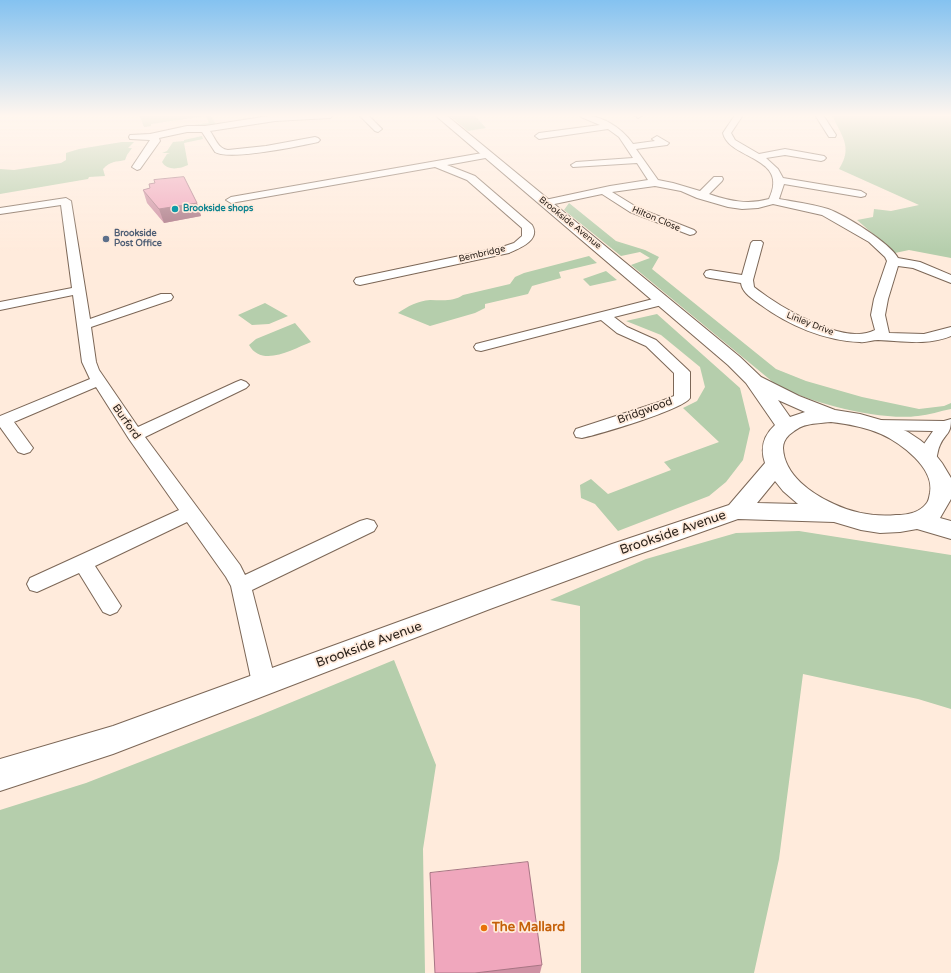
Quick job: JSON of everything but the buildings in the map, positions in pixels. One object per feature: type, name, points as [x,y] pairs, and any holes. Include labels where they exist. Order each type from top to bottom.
[{"type":"street","points":[[137,167],[142,160]]},
{"type":"street","points":[[230,200],[457,160]]},
{"type":"street","name":"Brookside Avenue","points":[[494,160],[734,361],[752,379],[786,426]]},
{"type":"street","points":[[576,165],[635,160]]},
{"type":"street","points":[[640,160],[655,183]]},
{"type":"street","points":[[762,160],[769,165],[777,175],[779,187],[773,202]]},
{"type":"street","points":[[323,184],[317,176],[402,161],[406,165]]},
{"type":"street","name":"Bembridge","points":[[360,281],[505,250],[518,245],[528,237],[528,227],[471,178],[436,164]]},
{"type":"street","points":[[701,196],[718,179]]},
{"type":"street","points":[[778,180],[861,194]]},
{"type":"street","points":[[545,203],[633,185],[655,183],[669,185],[730,204],[750,206],[764,205],[773,202],[825,212],[873,240],[890,255],[893,261],[881,299],[878,315],[882,332],[878,336]]},
{"type":"street","name":"Hilton Close","points":[[604,191],[634,210],[690,232]]},
{"type":"street","name":"Burford","points":[[0,211],[66,201],[89,362],[98,381],[135,435],[233,571],[241,586],[264,683]]},
{"type":"street","points":[[710,274],[747,280],[757,243]]},
{"type":"street","points":[[893,261],[916,265],[951,279]]},
{"type":"street","name":"Linley Drive","points":[[747,280],[748,288],[764,302],[790,318],[829,333],[859,338],[872,338],[878,336],[905,339],[925,338],[951,331]]},
{"type":"street","points":[[0,310],[0,306],[79,290]]},
{"type":"street","points":[[84,325],[166,297]]},
{"type":"street","points":[[481,348],[661,301]]},
{"type":"street","name":"Bridgwood","points":[[582,433],[665,406],[682,398],[682,372],[651,343],[622,330],[603,315]]},
{"type":"street","name":"Brookside Avenue","points":[[752,379],[792,400],[831,416]]},
{"type":"street","points":[[24,448],[2,421],[98,381]]},
{"type":"street","points":[[135,435],[242,385]]},
{"type":"street","points":[[831,416],[858,420],[876,425],[908,441],[928,459],[938,472],[947,488],[932,512],[917,520],[893,525],[864,522],[834,514],[808,500],[788,483],[776,465],[773,454],[774,443],[778,434],[786,426],[797,421],[810,417],[831,416]]},
{"type":"street","points":[[876,425],[948,425]]},
{"type":"street","points":[[928,459],[932,444],[948,425]]},
{"type":"street","name":"Brookside Avenue","points":[[737,511],[776,465]]},
{"type":"street","name":"Brookside Avenue","points":[[0,775],[113,740],[620,551],[737,511],[777,511],[834,514]]},
{"type":"street","points":[[37,584],[190,512]]},
{"type":"street","points":[[917,520],[951,530]]},
{"type":"street","points":[[241,586],[367,526]]},
{"type":"street","points":[[82,562],[110,606]]},
{"type":"green space","points":[[65,160],[123,160],[111,163],[106,166],[103,169],[105,176],[89,177],[88,179],[0,194],[0,169],[14,170],[61,163]]},
{"type":"green space","points":[[163,160],[187,160],[188,165],[170,168],[162,162]]},
{"type":"green space","points":[[951,160],[951,258],[909,250],[895,253],[857,220],[873,217],[874,209],[891,211],[919,205],[839,169],[843,161]]},
{"type":"green space","points":[[569,203],[616,241],[645,250],[659,257],[652,269],[776,369],[806,381],[862,397],[919,409],[944,406],[951,403],[951,409],[922,415],[902,417],[884,416],[824,404],[774,383],[631,265],[650,258],[640,252],[621,256],[564,210]]},
{"type":"green space","points":[[589,256],[597,263],[559,272],[561,278],[532,286],[528,294],[485,304],[485,308],[475,313],[430,326],[398,313],[421,301],[451,300],[463,295],[510,284],[515,277],[524,273]]},
{"type":"green space","points":[[606,271],[617,280],[590,286],[583,279]]},
{"type":"green space","points":[[265,303],[288,316],[269,324],[252,325],[238,315]]},
{"type":"green space","points":[[657,314],[740,388],[750,429],[743,460],[726,482],[709,496],[618,531],[595,504],[581,498],[580,485],[591,479],[608,494],[671,470],[664,462],[719,442],[683,408],[697,401],[705,387],[700,367],[661,335],[626,321]]},
{"type":"green space","points":[[295,323],[311,342],[287,352],[270,356],[255,352],[249,345],[256,339]]},
{"type":"green space","points":[[799,531],[951,555],[951,709],[918,699],[803,674],[779,859],[754,973],[581,973],[580,606],[550,600],[646,559],[736,533]]},
{"type":"green space","points":[[394,660],[436,765],[423,849],[425,973],[0,973],[0,810],[86,783],[258,716]]},
{"type":"place","name":"Brookside shops","points":[[175,209]]},
{"type":"place","name":"Brookside Post Office","points":[[106,239]]},
{"type":"place","name":"The Mallard","points":[[484,928]]}]
